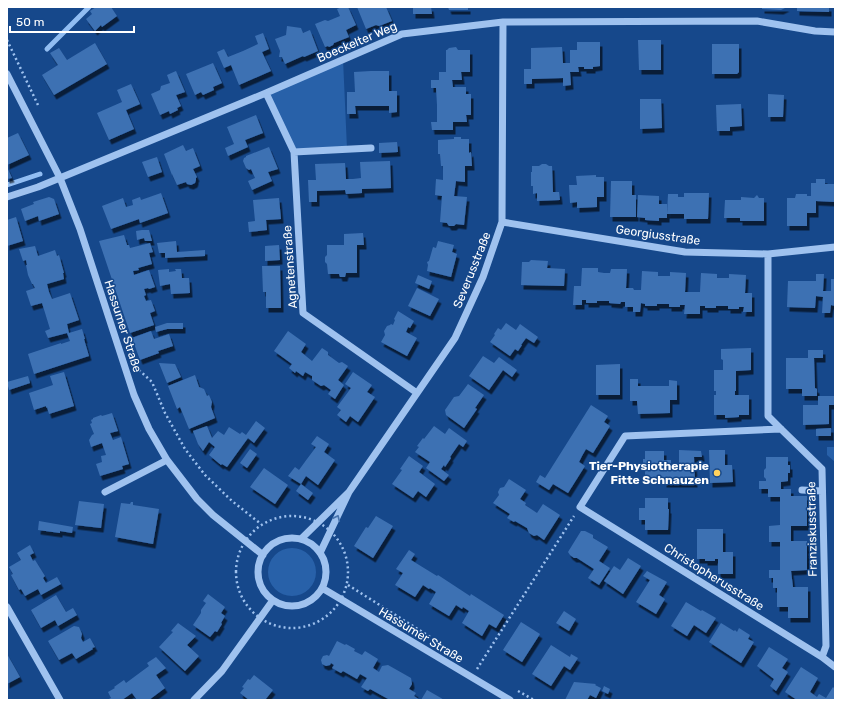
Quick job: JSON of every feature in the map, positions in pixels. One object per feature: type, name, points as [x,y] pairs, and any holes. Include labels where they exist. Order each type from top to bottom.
[{"type":"street","name":"Boeckelter Weg","points":[[7,197],[38,187],[266,93],[402,34],[503,22],[757,21],[815,31],[835,32]]},
{"type":"street","name":"Severusstraße","points":[[320,553],[349,492],[455,338],[483,277],[502,222],[503,22]]},
{"type":"street","name":"Hassumer Straße","points":[[7,74],[60,178],[80,229],[134,395],[149,429],[167,460],[197,499],[213,515],[263,555]]},
{"type":"street","name":"Agnetenstraße","points":[[266,93],[294,152],[303,313],[417,393]]},
{"type":"street","points":[[294,152],[371,148]]},
{"type":"street","name":"Georgiusstraße","points":[[502,222],[684,252],[768,254],[835,247]]},
{"type":"street","name":"Franziskusstraße","points":[[768,254],[768,416],[822,469],[826,646],[822,657]]},
{"type":"street","points":[[580,507],[625,436],[781,429]]},
{"type":"street","points":[[105,492],[167,460]]},
{"type":"street","points":[[802,490],[822,491]]},
{"type":"street","name":"Severusstraße","points":[[301,539],[349,492]]},
{"type":"street","name":"Christopherusstraße","points":[[580,507],[822,657],[835,667]]},
{"type":"street","points":[[292,538],[301,539],[312,544],[320,553],[326,570],[325,580],[322,588],[315,597],[305,603],[294,606],[273,600],[265,593],[260,584],[258,574],[259,564],[268,548],[275,542],[292,538]]},
{"type":"street","name":"Hassumer Straße","points":[[322,588],[510,700]]},
{"type":"street","points":[[194,700],[222,671],[273,600]]},
{"type":"street","points":[[7,607],[60,700]]},
{"type":"street","points":[[7,623],[14,619]]},
{"type":"path","points":[[7,40],[40,110]]},
{"type":"path","points":[[136,368],[152,382],[164,413],[185,449],[205,475],[232,502],[261,524]]},
{"type":"path","points":[[472,678],[580,507]]},
{"type":"path","points":[[295,516],[319,522],[331,530],[342,545],[346,556],[348,570],[348,585],[345,593],[336,608],[317,622],[291,628],[276,627],[260,618],[247,607],[241,596],[237,584],[236,573],[240,549],[249,535],[261,524],[274,518],[295,516]]},
{"type":"path","points":[[348,585],[439,642]]},
{"type":"path","points":[[478,667],[484,670]]},
{"type":"path","points":[[515,689],[534,700]]},
{"type":"shaded area","points":[[343,59],[347,149],[294,152],[266,93]]},
{"type":"shaded area","points":[[827,447],[835,447],[835,462],[827,455]]},
{"type":"shaded area","points":[[287,548],[297,548],[309,555],[316,567],[316,577],[309,589],[297,596],[287,596],[279,592],[272,585],[268,577],[268,567],[272,559],[279,552]]},
{"type":"building","points":[[96,7],[111,7],[117,16],[102,27],[101,25],[95,31],[86,19],[92,14],[90,11]]},
{"type":"building","points":[[348,7],[356,25],[346,30],[349,37],[334,43],[329,47],[325,47],[315,24],[340,16],[337,9]]},
{"type":"building","points":[[357,7],[386,7],[392,21],[366,29]]},
{"type":"building","points":[[413,7],[431,7],[432,14],[413,14]]},
{"type":"building","points":[[448,7],[468,7],[468,10],[449,10]]},
{"type":"building","points":[[762,7],[787,7],[781,10],[762,9]]},
{"type":"building","points":[[797,7],[829,7],[829,12],[797,11]]},
{"type":"building","points":[[287,26],[301,28],[303,33],[310,30],[318,51],[285,64],[282,57],[279,57],[280,51],[275,39],[286,35]]},
{"type":"building","points":[[263,33],[269,49],[262,52],[271,71],[239,85],[231,65],[224,68],[217,52],[224,49],[228,57],[243,51],[258,44],[255,36]]},
{"type":"building","points":[[638,40],[661,40],[661,70],[639,70]]},
{"type":"building","points":[[577,42],[600,42],[600,66],[593,67],[593,69],[578,67],[579,72],[570,72],[571,85],[563,86],[563,78],[532,79],[532,84],[524,84],[524,69],[531,69],[531,48],[562,47],[563,63],[570,63],[570,50],[577,50]]},
{"type":"building","points":[[95,43],[107,64],[54,95],[42,75],[58,65],[50,53],[59,48],[67,60]]},
{"type":"building","points":[[712,44],[739,44],[739,72],[737,74],[712,74]]},
{"type":"building","points":[[456,47],[458,50],[470,50],[470,72],[461,72],[462,80],[452,80],[453,87],[466,87],[466,94],[471,94],[471,115],[466,115],[467,122],[453,122],[453,130],[432,130],[431,122],[437,122],[437,105],[436,88],[431,88],[431,80],[439,80],[439,72],[446,72],[446,50]]},
{"type":"building","points":[[213,63],[222,83],[213,87],[214,90],[203,95],[201,92],[195,95],[186,74]]},
{"type":"building","points":[[176,71],[185,92],[176,95],[181,106],[177,108],[178,110],[170,114],[169,111],[160,115],[151,94],[160,90],[161,86],[170,83],[167,75]]},
{"type":"building","points":[[389,71],[389,91],[397,91],[397,112],[389,113],[389,106],[355,106],[356,114],[347,114],[347,92],[355,92],[354,72]]},
{"type":"building","points":[[131,84],[140,104],[126,110],[134,129],[109,140],[97,113],[122,102],[117,90]]},
{"type":"building","points":[[768,94],[784,95],[783,117],[768,117]]},
{"type":"building","points":[[640,99],[661,99],[662,128],[640,129]]},
{"type":"building","points":[[741,104],[742,126],[730,127],[730,131],[717,131],[716,105]]},
{"type":"building","points":[[256,115],[263,133],[245,140],[248,147],[228,156],[225,148],[234,144],[227,127]]},
{"type":"building","points":[[18,133],[29,155],[7,165],[7,138]]},
{"type":"building","points":[[454,137],[469,139],[469,153],[471,152],[472,166],[465,166],[465,182],[456,181],[454,196],[467,197],[464,225],[456,224],[454,226],[449,226],[447,223],[440,222],[442,196],[435,195],[436,179],[443,180],[443,166],[441,166],[440,154],[438,154],[438,140],[454,139]]},
{"type":"building","points":[[397,142],[398,152],[379,153],[379,143]]},
{"type":"building","points":[[183,145],[186,151],[193,148],[200,166],[193,169],[197,177],[195,183],[191,185],[187,184],[186,182],[177,185],[164,154]]},
{"type":"building","points":[[269,147],[278,169],[268,172],[272,181],[252,190],[248,181],[255,178],[251,169],[249,170],[246,168],[243,161],[244,158]]},
{"type":"building","points":[[157,157],[162,172],[148,177],[142,162]]},
{"type":"building","points":[[390,161],[391,188],[362,189],[362,193],[346,194],[345,190],[317,191],[317,202],[309,202],[308,180],[316,180],[315,164],[345,163],[346,179],[353,179],[361,178],[360,162]]},
{"type":"building","points":[[542,164],[552,166],[553,192],[559,192],[560,200],[537,201],[537,193],[533,194],[533,186],[531,186],[532,166],[539,166]]},
{"type":"building","points":[[7,167],[12,178],[7,179]]},
{"type":"building","points":[[596,175],[596,177],[604,177],[604,197],[597,197],[597,207],[577,208],[577,202],[570,203],[569,185],[577,185],[576,176]]},
{"type":"building","points":[[816,179],[825,179],[825,184],[835,184],[835,202],[816,201],[816,213],[807,213],[807,226],[787,226],[787,198],[795,198],[796,194],[807,194],[807,196],[811,196],[811,183],[816,183]]},
{"type":"building","points":[[611,181],[632,181],[632,195],[636,195],[636,217],[610,217]]},
{"type":"building","points":[[161,193],[168,213],[140,223],[139,219],[111,229],[102,206],[123,198],[126,207],[133,205],[132,200],[140,197],[141,200]]},
{"type":"building","points":[[684,193],[709,193],[708,219],[684,219],[684,214],[667,214],[668,194],[678,194],[678,197],[684,197]]},
{"type":"building","points":[[638,195],[659,196],[659,204],[667,204],[667,218],[659,218],[659,221],[645,220],[645,218],[637,217]]},
{"type":"building","points":[[757,195],[759,198],[764,198],[764,221],[740,221],[740,218],[724,218],[725,200],[741,200],[741,197],[754,198]]},
{"type":"building","points":[[49,197],[54,199],[59,214],[39,221],[38,216],[25,221],[21,209],[34,204],[33,202]]},
{"type":"building","points":[[279,198],[281,219],[266,220],[267,230],[249,232],[248,222],[255,221],[253,200]]},
{"type":"building","points":[[16,217],[23,241],[7,246],[7,220]]},
{"type":"building","points":[[149,230],[152,241],[145,241],[144,238],[137,240],[136,231]]},
{"type":"building","points":[[363,233],[364,245],[357,245],[357,273],[346,273],[345,277],[340,277],[339,274],[328,274],[327,264],[325,262],[327,245],[344,245],[344,234]]},
{"type":"building","points":[[124,235],[127,245],[129,245],[130,248],[150,243],[153,252],[149,253],[152,264],[133,271],[134,275],[149,270],[155,287],[144,289],[146,295],[144,296],[146,301],[151,300],[155,311],[150,313],[154,325],[130,333],[99,241]]},
{"type":"building","points":[[176,241],[177,252],[205,250],[205,256],[165,258],[165,253],[159,253],[157,243]]},
{"type":"building","points":[[438,241],[454,245],[452,252],[457,254],[451,277],[427,271],[427,262],[429,261],[433,247],[436,248]]},
{"type":"building","points":[[279,245],[280,260],[265,261],[265,246]]},
{"type":"building","points":[[35,246],[38,256],[55,250],[57,256],[59,255],[64,273],[64,279],[47,284],[49,292],[52,299],[70,293],[79,320],[67,324],[69,333],[82,329],[89,356],[34,374],[28,354],[70,341],[67,333],[48,338],[45,331],[50,329],[42,303],[31,306],[26,291],[35,288],[28,275],[26,260],[23,261],[19,249]]},
{"type":"building","points":[[531,260],[548,261],[547,268],[565,269],[564,286],[521,285],[522,262],[529,262]]},
{"type":"building","points":[[262,266],[280,266],[281,308],[266,308],[266,292],[263,292]]},
{"type":"building","points":[[582,268],[598,268],[598,272],[604,273],[610,273],[611,269],[627,269],[626,288],[633,288],[634,290],[641,290],[642,271],[658,272],[658,276],[670,276],[670,272],[686,273],[685,292],[700,292],[701,273],[717,274],[717,278],[729,278],[729,274],[746,275],[745,293],[752,293],[752,312],[743,312],[744,307],[739,307],[739,309],[728,309],[728,306],[705,308],[705,306],[700,306],[700,314],[684,314],[685,305],[680,305],[680,307],[669,307],[669,304],[645,306],[645,304],[641,303],[640,312],[633,312],[633,307],[625,307],[625,302],[621,302],[620,304],[609,303],[609,301],[586,303],[586,300],[582,300],[582,305],[573,305],[574,286],[581,286]]},
{"type":"building","points":[[169,269],[169,272],[176,271],[175,269],[181,269],[182,278],[189,278],[190,293],[171,294],[170,284],[160,286],[158,270]]},
{"type":"building","points":[[816,274],[824,274],[823,291],[831,291],[831,279],[835,279],[835,306],[831,305],[830,313],[822,313],[823,297],[816,296],[815,308],[787,307],[788,281],[816,281]]},
{"type":"building","points":[[418,275],[432,281],[429,289],[415,283]]},
{"type":"building","points":[[417,288],[439,299],[430,316],[408,306]]},
{"type":"building","points":[[398,311],[414,321],[410,328],[408,327],[406,332],[417,338],[407,356],[381,342],[385,335],[384,331],[387,326],[391,324],[393,325]]},
{"type":"building","points":[[167,323],[183,323],[183,329],[167,329],[156,332],[155,327]]},
{"type":"building","points":[[506,323],[516,330],[520,324],[538,337],[534,343],[526,338],[518,351],[515,349],[510,356],[490,342],[498,328],[501,330]]},
{"type":"building","points":[[151,331],[154,339],[169,334],[173,346],[158,351],[159,353],[140,360],[132,338]]},
{"type":"building","points":[[288,331],[306,344],[301,352],[312,361],[322,348],[328,352],[328,355],[339,363],[342,362],[348,366],[338,380],[344,385],[335,399],[328,394],[331,390],[312,380],[312,376],[305,372],[303,376],[296,371],[295,373],[289,368],[292,364],[274,351]]},
{"type":"building","points":[[751,348],[751,370],[736,371],[735,391],[735,395],[749,395],[749,415],[739,415],[739,417],[725,418],[725,415],[714,415],[714,395],[716,395],[716,391],[714,391],[714,370],[723,370],[721,349]]},
{"type":"building","points":[[808,350],[823,350],[823,358],[814,358],[815,388],[817,389],[817,396],[802,396],[802,389],[786,389],[786,358],[808,358]]},
{"type":"building","points":[[483,356],[494,363],[499,357],[517,370],[512,377],[503,370],[489,390],[469,376]]},
{"type":"building","points":[[159,363],[175,364],[181,377],[167,383]]},
{"type":"building","points":[[620,364],[620,395],[596,395],[596,365]]},
{"type":"building","points":[[64,372],[74,406],[49,414],[46,406],[34,410],[29,393],[53,385],[50,376]]},
{"type":"building","points":[[353,372],[372,385],[367,392],[375,397],[358,422],[350,416],[346,422],[337,415],[341,410],[337,407],[351,388],[345,384]]},
{"type":"building","points":[[195,375],[199,387],[204,389],[207,396],[209,395],[215,418],[189,429],[180,407],[177,409],[168,386]]},
{"type":"building","points":[[28,376],[30,383],[9,390],[7,382]]},
{"type":"building","points":[[630,379],[638,379],[638,386],[669,386],[669,380],[677,381],[677,400],[670,400],[670,413],[638,414],[637,401],[630,401]]},
{"type":"building","points":[[468,384],[484,395],[475,408],[477,409],[464,428],[446,415],[445,410],[454,397],[459,396]]},
{"type":"building","points":[[818,396],[835,396],[835,405],[829,405],[829,424],[803,425],[803,405],[818,405]]},
{"type":"building","points":[[591,405],[608,416],[604,422],[610,426],[593,453],[586,449],[579,462],[585,466],[568,493],[553,484],[549,490],[536,482],[540,475],[545,478]]},
{"type":"building","points":[[112,413],[118,431],[110,433],[113,440],[121,437],[129,464],[122,466],[123,469],[100,476],[96,464],[102,462],[101,456],[106,455],[102,443],[91,447],[89,440],[94,434],[90,424],[92,423],[91,420],[93,418]]},
{"type":"building","points":[[256,421],[265,428],[254,443],[248,438],[227,467],[222,464],[221,465],[209,455],[215,447],[209,442],[203,451],[198,444],[193,431],[207,426],[212,438],[218,431],[224,435],[229,427],[240,434],[242,432],[246,435]]},
{"type":"building","points":[[434,426],[445,434],[449,428],[467,441],[463,447],[459,444],[445,467],[444,465],[441,469],[449,475],[444,481],[426,468],[430,462],[415,452],[419,447],[417,446]]},
{"type":"building","points":[[831,428],[831,436],[816,436],[816,429]]},
{"type":"building","points":[[317,436],[329,444],[324,452],[335,460],[318,485],[306,476],[301,484],[288,476],[295,467],[299,470],[316,447],[311,444]]},
{"type":"building","points":[[250,449],[257,454],[247,468],[240,463]]},
{"type":"building","points":[[679,450],[701,451],[702,457],[694,457],[695,483],[664,483],[664,477],[645,477],[643,459],[645,459],[645,451],[664,451],[664,460],[671,460],[671,465],[679,465]]},
{"type":"building","name":"Tier-Physiotherapie Fitte Schnauzen","points":[[709,450],[725,450],[725,465],[732,465],[733,482],[710,483]]},
{"type":"building","points":[[409,456],[423,466],[419,472],[435,484],[426,497],[418,491],[413,498],[392,484],[402,470],[400,469]]},
{"type":"building","points":[[766,457],[788,457],[790,473],[788,473],[788,481],[781,482],[781,489],[791,489],[791,496],[807,496],[807,526],[791,526],[791,541],[807,541],[807,570],[791,571],[793,587],[808,587],[808,618],[788,618],[788,607],[777,607],[777,588],[773,588],[773,578],[769,578],[769,570],[780,570],[780,542],[769,542],[769,526],[780,525],[780,497],[768,497],[768,489],[759,489],[759,481],[766,481],[764,477],[764,470],[766,468]]},
{"type":"building","points":[[264,468],[288,485],[275,504],[250,487]]},
{"type":"building","points":[[509,479],[526,490],[520,499],[526,503],[525,505],[537,513],[543,504],[560,515],[544,540],[537,535],[534,536],[529,533],[527,528],[507,518],[510,514],[493,503],[499,495],[498,492],[500,488],[504,487]]},
{"type":"building","points":[[301,484],[313,493],[308,500],[296,491]]},
{"type":"building","points":[[645,498],[668,498],[668,530],[645,530],[645,520],[639,520],[639,508],[645,508]]},
{"type":"building","points":[[79,501],[104,504],[101,528],[75,525]]},
{"type":"building","points":[[133,502],[133,505],[159,509],[153,544],[115,537],[121,503],[130,504]]},
{"type":"building","points":[[376,516],[393,526],[373,558],[354,546],[366,527],[368,528]]},
{"type":"building","points":[[39,521],[73,527],[72,533],[38,530]]},
{"type":"building","points":[[697,529],[723,529],[723,552],[733,552],[733,574],[718,574],[718,559],[715,559],[715,561],[705,561],[705,559],[697,559]]},
{"type":"building","points":[[581,531],[585,531],[593,535],[593,538],[608,547],[599,561],[610,568],[599,585],[588,578],[594,569],[577,558],[574,558],[568,552]]},
{"type":"building","points":[[30,545],[34,553],[30,555],[45,576],[43,578],[46,583],[57,577],[61,584],[41,595],[38,589],[25,596],[21,589],[19,590],[11,575],[13,574],[9,567],[21,560],[17,553]]},
{"type":"building","points":[[409,550],[415,554],[411,560],[437,576],[438,575],[470,596],[471,594],[504,615],[496,628],[489,624],[482,636],[462,623],[469,611],[463,607],[462,609],[456,605],[449,616],[429,604],[436,592],[430,588],[429,589],[423,585],[415,597],[395,585],[403,573],[396,569]]},
{"type":"building","points":[[628,558],[641,566],[623,594],[604,581],[614,566],[620,570]]},
{"type":"building","points":[[647,571],[667,582],[659,595],[665,599],[656,614],[636,602],[650,580],[643,576]]},
{"type":"building","points":[[208,594],[225,607],[221,613],[225,616],[221,623],[222,624],[217,632],[215,631],[210,637],[193,625],[206,603],[203,601]]},
{"type":"building","points":[[56,595],[66,612],[73,608],[77,615],[58,626],[55,620],[41,628],[31,610]]},
{"type":"building","points":[[686,602],[716,618],[706,633],[694,625],[687,636],[671,626]]},
{"type":"building","points":[[564,611],[576,619],[569,631],[556,623]]},
{"type":"building","points":[[521,622],[540,634],[522,662],[503,650]]},
{"type":"building","points":[[178,623],[196,636],[187,645],[199,656],[185,671],[159,647],[173,632],[171,631]]},
{"type":"building","points":[[721,623],[737,632],[739,628],[750,635],[748,639],[754,642],[741,663],[709,642]]},
{"type":"building","points":[[74,626],[79,627],[83,642],[90,638],[95,647],[76,659],[72,653],[59,660],[48,641]]},
{"type":"building","points":[[337,641],[355,649],[354,651],[362,655],[365,651],[378,659],[373,668],[379,672],[382,666],[388,665],[411,678],[412,684],[409,689],[416,693],[414,696],[420,700],[390,700],[370,689],[368,691],[361,687],[367,678],[360,674],[357,679],[343,671],[341,673],[332,668],[334,665],[331,663],[330,665],[326,666],[322,664],[321,660],[323,656],[329,656]]},
{"type":"building","points":[[551,645],[570,657],[571,654],[578,658],[570,670],[564,666],[551,686],[532,674]]},
{"type":"building","points":[[769,647],[788,659],[782,668],[788,672],[776,691],[770,686],[774,679],[757,666]]},
{"type":"building","points":[[7,654],[20,677],[7,684]]},
{"type":"building","points":[[156,657],[166,668],[156,675],[165,688],[149,700],[137,700],[132,693],[122,700],[107,700],[111,698],[108,692],[124,680],[126,683],[149,666],[147,663]]},
{"type":"building","points":[[801,667],[818,678],[810,692],[817,697],[819,694],[826,698],[833,687],[835,689],[835,700],[797,700],[785,692]]},
{"type":"building","points":[[254,675],[273,690],[265,700],[249,700],[240,693],[244,688],[242,687],[248,679],[250,680]]},
{"type":"building","points":[[574,682],[596,684],[595,685],[601,688],[596,698],[590,695],[587,700],[565,700]]},
{"type":"building","points":[[604,686],[610,689],[608,694],[602,691]]},
{"type":"building","points":[[427,690],[441,698],[444,700],[421,700]]},
{"type":"waterway","points":[[47,49],[89,7]]},
{"type":"waterway","points":[[7,185],[40,174]]},
{"type":"place","name":"Tier-Physiotherapie Fitte Schnauzen","points":[[717,473]]}]
